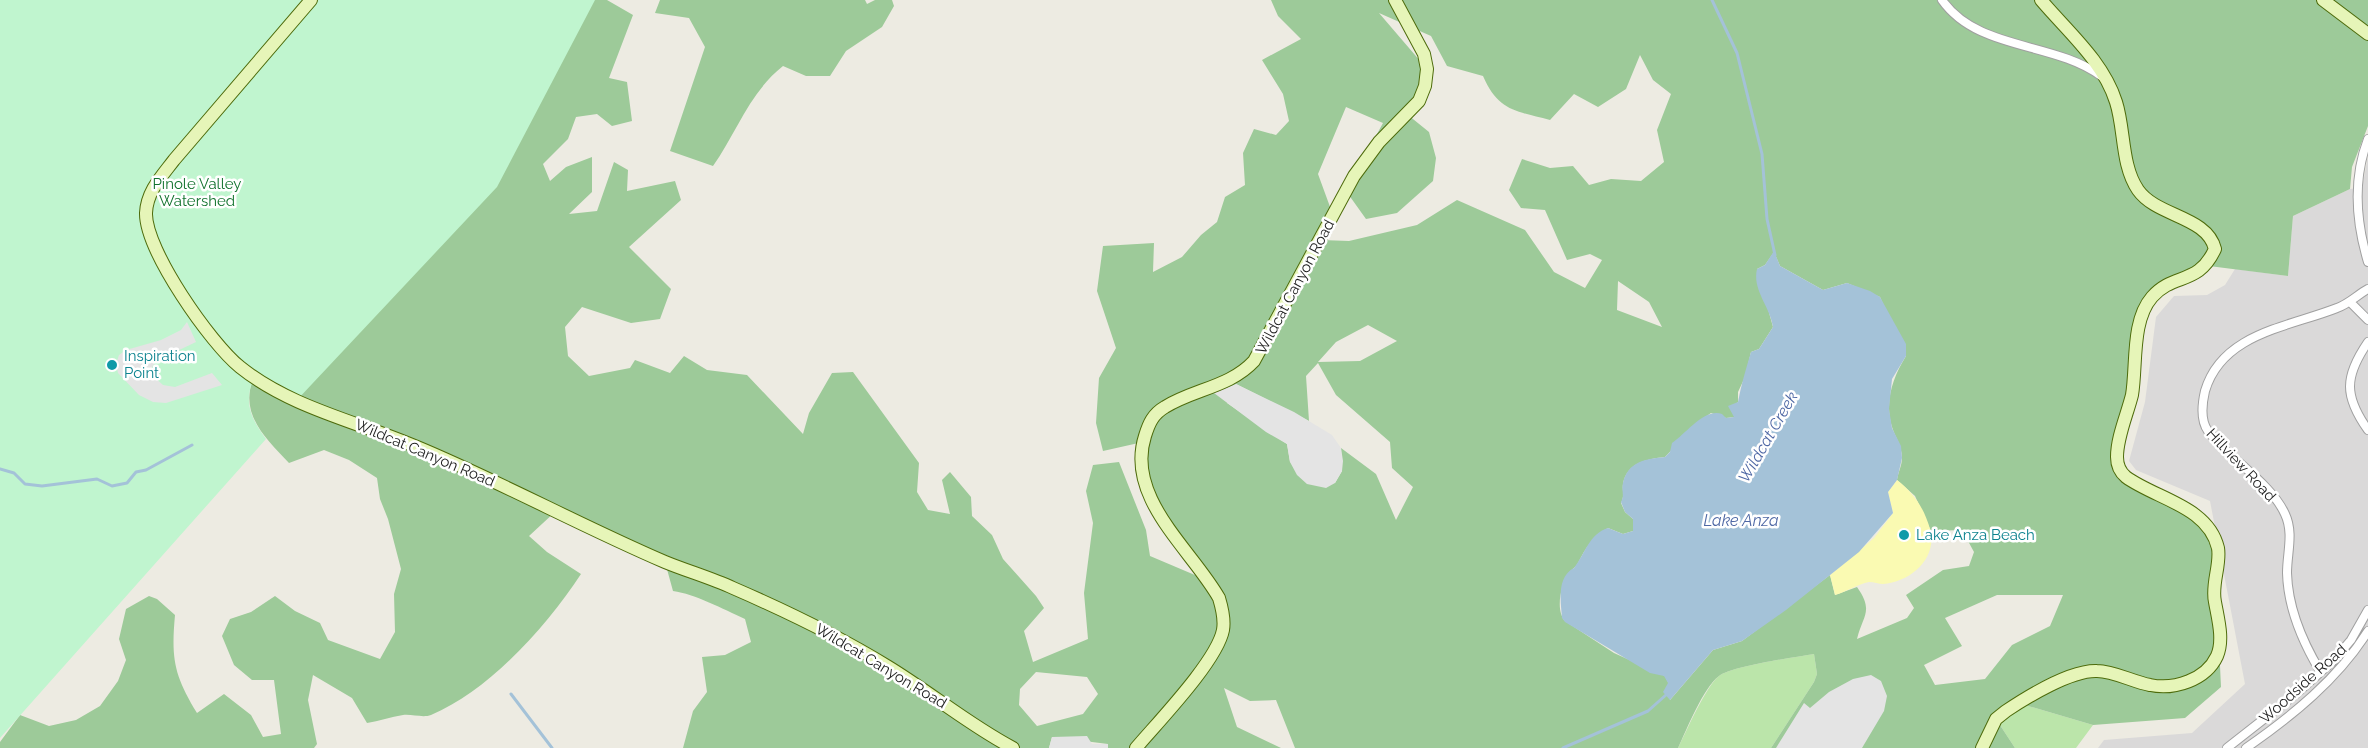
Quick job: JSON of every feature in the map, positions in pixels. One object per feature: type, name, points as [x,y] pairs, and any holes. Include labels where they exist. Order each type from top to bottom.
[{"type":"street","name":"Wildcat Canyon Road","points":[[311,0],[174,160],[155,184],[149,198],[147,226],[152,242],[198,318],[226,355],[254,378],[284,394],[416,446],[665,562],[732,587],[819,627],[887,666],[1013,748]]},
{"type":"street","name":"Wildcat Canyon Road","points":[[1136,748],[1211,656],[1223,630],[1223,614],[1219,598],[1149,494],[1141,461],[1149,423],[1166,406],[1233,378],[1254,361],[1354,176],[1379,142],[1419,101],[1425,86],[1427,69],[1424,54],[1395,0]]},
{"type":"street","points":[[1942,0],[1948,9],[1975,29],[2064,57],[2091,69],[2107,80]]},
{"type":"street","points":[[1982,748],[1996,719],[2006,711],[2073,675],[2097,671],[2166,687],[2197,677],[2217,656],[2220,630],[2214,597],[2218,555],[2214,538],[2206,525],[2186,508],[2122,474],[2117,455],[2131,396],[2144,311],[2152,298],[2163,288],[2201,271],[2208,264],[2216,249],[2209,235],[2154,205],[2139,191],[2129,169],[2117,105],[2107,80],[2094,59],[2041,0]]},
{"type":"street","points":[[2323,0],[2368,34]]},
{"type":"street","points":[[2368,139],[2358,170],[2357,198],[2368,262]]},
{"type":"street","name":"Hillview Road","points":[[2320,671],[2301,634],[2290,599],[2287,572],[2290,532],[2285,514],[2272,496],[2217,443],[2205,426],[2202,403],[2208,380],[2231,350],[2277,328],[2350,302],[2368,289]]},
{"type":"street","points":[[2350,302],[2366,318]]},
{"type":"street","points":[[2368,342],[2351,377],[2350,387],[2354,410],[2368,430]]},
{"type":"street","name":"Woodside Road","points":[[2227,748],[2297,693],[2344,649],[2368,610]]},
{"type":"street","name":"Woodside Road","points":[[2246,748],[2331,678],[2368,631]]},
{"type":"shaded area","points":[[592,0],[607,0],[633,15],[609,78],[627,82],[632,121],[612,126],[597,114],[576,117],[568,139],[543,164],[550,181],[566,167],[592,157],[592,192],[569,214],[597,211],[614,162],[628,170],[627,191],[675,181],[681,200],[629,247],[671,289],[660,319],[631,323],[582,307],[565,327],[568,356],[589,376],[630,368],[635,360],[670,373],[684,356],[707,370],[747,375],[803,434],[809,413],[832,373],[853,372],[919,463],[917,492],[928,510],[950,514],[942,480],[950,472],[971,497],[972,516],[992,535],[1003,559],[1044,608],[1024,631],[1033,662],[1088,639],[1084,593],[1093,523],[1086,491],[1093,465],[1119,462],[1146,530],[1150,556],[1209,581],[1149,494],[1143,442],[1103,451],[1096,423],[1099,378],[1116,348],[1097,291],[1103,246],[1154,243],[1153,272],[1182,257],[1201,235],[1217,222],[1225,197],[1245,185],[1243,153],[1254,129],[1276,135],[1289,121],[1283,94],[1262,60],[1301,39],[1278,16],[1271,0],[2368,0],[2368,126],[2352,167],[2350,189],[2293,216],[2288,276],[2209,266],[2179,280],[2144,311],[2119,470],[2186,508],[2214,538],[2221,687],[2185,718],[2093,725],[2018,703],[1996,719],[2015,748],[1771,748],[1814,682],[1817,674],[1814,654],[1750,665],[1719,676],[1701,699],[1678,748],[1295,748],[1276,700],[1250,701],[1224,688],[1237,727],[1281,748],[1108,748],[1108,744],[1052,737],[1049,748],[683,748],[693,711],[707,692],[702,657],[725,655],[751,642],[745,619],[700,599],[673,591],[665,562],[556,511],[529,536],[547,552],[581,574],[534,635],[495,674],[453,704],[431,715],[403,715],[367,723],[352,698],[313,675],[308,700],[317,744],[314,748],[0,748],[0,742],[20,715],[49,726],[76,720],[100,706],[118,681],[126,660],[119,639],[126,609],[149,596],[157,599],[175,615],[176,666],[183,688],[197,713],[224,694],[251,715],[263,737],[281,734],[274,680],[252,680],[234,665],[222,636],[230,619],[251,612],[275,596],[295,611],[320,623],[328,640],[380,659],[395,632],[394,594],[401,569],[388,519],[380,499],[377,478],[349,460],[324,450],[289,463],[264,435],[252,414],[249,402],[254,377]],"holes":[[[1379,13],[1431,36],[1447,66],[1483,76],[1489,88],[1502,103],[1527,114],[1550,120],[1574,94],[1598,107],[1626,89],[1640,55],[1653,80],[1671,94],[1657,130],[1664,162],[1641,181],[1611,179],[1589,185],[1573,166],[1550,168],[1522,159],[1509,190],[1521,208],[1545,210],[1567,260],[1590,254],[1602,260],[1585,288],[1554,272],[1525,230],[1457,200],[1417,225],[1349,241],[1321,240],[1333,215],[1318,174],[1346,107],[1383,123],[1346,191],[1366,219],[1397,213],[1433,181],[1436,158],[1429,132],[1408,115],[1427,69]],[[1774,252],[1780,266],[1823,290],[1847,283],[1880,297],[1906,356],[1897,372],[1889,399],[1892,427],[1902,454],[1897,480],[1915,496],[1931,531],[1962,530],[1974,552],[1969,566],[1943,570],[1906,595],[1914,608],[1907,618],[1857,639],[1866,613],[1865,602],[1857,587],[1835,595],[1830,575],[1742,641],[1713,650],[1670,700],[1665,676],[1614,653],[1565,621],[1560,610],[1562,590],[1569,573],[1598,535],[1608,528],[1623,534],[1633,531],[1633,519],[1625,512],[1621,503],[1623,484],[1629,471],[1639,463],[1665,457],[1692,428],[1711,413],[1726,418],[1734,417],[1734,406],[1738,402],[1738,392],[1745,377],[1751,352],[1759,349],[1773,327],[1757,269],[1765,265]],[[1618,281],[1649,302],[1662,327],[1617,310]],[[1368,325],[1397,341],[1360,361],[1318,362],[1336,342]],[[1318,363],[1336,395],[1390,442],[1392,468],[1413,487],[1396,520],[1376,474],[1341,448],[1342,471],[1335,483],[1290,462],[1287,444],[1227,403],[1236,384],[1309,421],[1306,376]],[[1997,595],[2063,595],[2050,626],[2012,645],[1985,679],[1935,685],[1924,665],[1962,646],[1945,618]],[[1036,672],[1087,677],[1098,694],[1083,714],[1037,726],[1019,705],[1020,689]]]},
{"type":"shaded area","points":[[660,0],[865,0],[867,4],[875,0],[892,0],[894,6],[882,27],[846,51],[830,76],[806,76],[783,66],[761,88],[713,166],[670,151],[705,47],[689,18],[655,13]]},
{"type":"shaded area","points":[[2368,156],[2368,748],[2098,748],[2104,740],[2192,733],[2245,684],[2210,501],[2136,470],[2129,461],[2145,402],[2156,317],[2174,296],[2207,295],[2225,285],[2235,269],[2288,276],[2293,216],[2350,189],[2362,188]]},
{"type":"shaded area","points":[[187,322],[196,342],[156,361],[151,369],[154,377],[163,385],[175,387],[212,373],[222,385],[166,403],[153,402],[139,395],[118,373],[116,364],[119,355],[126,350],[161,340],[181,330]]},
{"type":"shaded area","points":[[1236,384],[1294,412],[1332,435],[1341,448],[1343,461],[1342,471],[1335,483],[1326,488],[1307,484],[1297,475],[1290,462],[1287,444],[1266,432],[1214,393]]},
{"type":"shaded area","points":[[1814,654],[1817,674],[1814,682],[1771,748],[1678,748],[1702,699],[1719,676],[1750,665]]},
{"type":"shaded area","points":[[1871,675],[1881,681],[1887,696],[1884,711],[1862,748],[1776,748],[1804,703],[1810,708],[1829,692],[1853,679]]},
{"type":"shaded area","points":[[2018,703],[2093,725],[2076,748],[2015,748],[1996,719]]},
{"type":"shaded area","points":[[1087,736],[1092,744],[1108,744],[1108,748],[1049,748],[1052,737]]},
{"type":"sand","name":"Lake Anza Beach","points":[[1897,480],[1913,496],[1928,521],[1931,540],[1926,559],[1920,567],[1903,579],[1883,584],[1869,582],[1835,595],[1830,575],[1874,538],[1893,513],[1888,492]]},
{"type":"green space","name":"Pinole Valley Watershed","points":[[0,0],[595,0],[497,187],[297,400],[254,378],[249,395],[250,410],[266,439],[0,738]]},
{"type":"water","name":"Lake Anza","points":[[1774,251],[1780,266],[1823,290],[1847,283],[1880,297],[1906,344],[1906,356],[1892,379],[1889,409],[1892,428],[1901,446],[1902,458],[1897,480],[1888,492],[1893,513],[1859,552],[1786,610],[1742,641],[1713,650],[1670,700],[1663,692],[1668,683],[1664,676],[1650,673],[1565,622],[1562,618],[1562,584],[1568,572],[1574,568],[1596,535],[1608,528],[1623,534],[1633,531],[1633,519],[1625,512],[1621,502],[1625,476],[1633,466],[1645,460],[1665,457],[1670,452],[1672,443],[1702,418],[1715,413],[1722,414],[1726,418],[1734,417],[1728,406],[1738,402],[1751,352],[1759,349],[1773,327],[1756,277],[1757,269],[1765,265]]},
{"type":"waterway","name":"Wildcat Creek","points":[[1712,0],[1737,53],[1762,154],[1767,219],[1775,255]]},
{"type":"waterway","points":[[0,469],[14,473],[25,484],[42,486],[97,479],[112,486],[127,483],[136,472],[146,470],[192,445]]},
{"type":"waterway","points":[[511,694],[552,748]]},
{"type":"waterway","name":"Wildcat Creek","points":[[1563,748],[1648,711],[1667,694]]},
{"type":"place","name":"Inspiration Point","points":[[112,365]]},
{"type":"place","name":"Lake Anza Beach","points":[[1904,535]]}]
